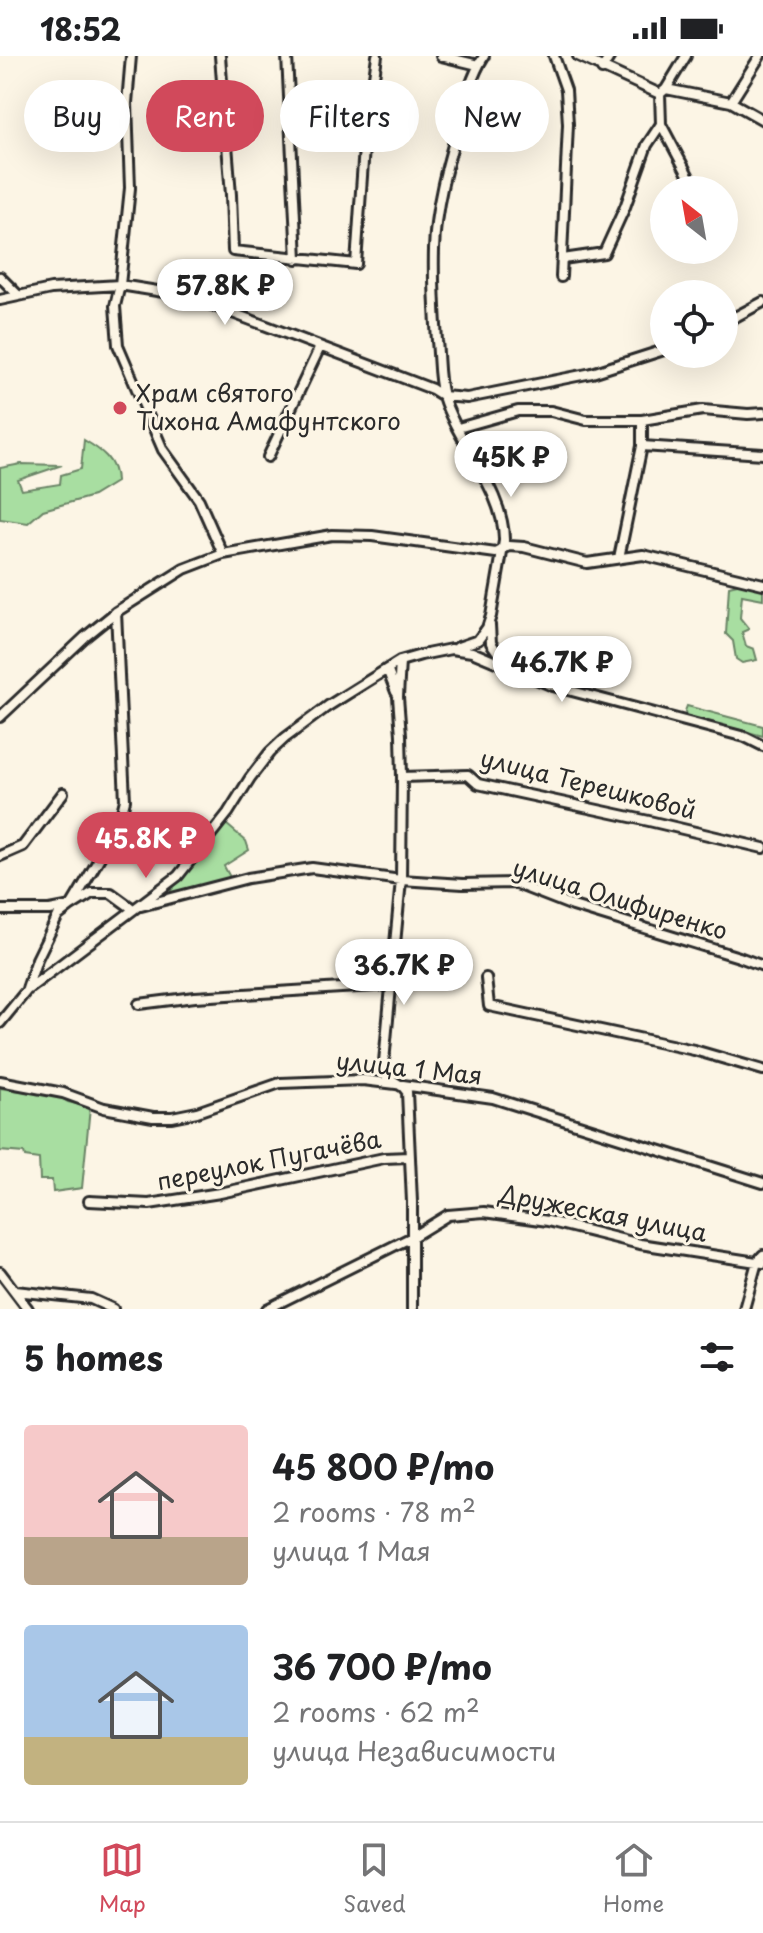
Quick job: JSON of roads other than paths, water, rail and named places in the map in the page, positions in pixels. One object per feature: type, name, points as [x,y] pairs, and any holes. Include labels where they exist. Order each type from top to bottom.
[{"type":"street","points":[[131,56],[127,103],[130,188],[115,306],[118,345],[163,450],[199,500],[223,554]]},
{"type":"street","points":[[220,56],[233,251],[356,264],[364,147],[377,56]]},
{"type":"street","points":[[287,56],[297,259]]},
{"type":"street","points":[[441,56],[478,65]]},
{"type":"street","points":[[480,654],[475,647],[491,616],[504,530],[500,511],[443,396],[434,248],[448,161],[468,90],[484,56]]},
{"type":"street","points":[[554,56],[566,90],[568,124],[561,277]]},
{"type":"street","points":[[578,56],[602,69],[663,92],[731,102],[763,120]]},
{"type":"street","points":[[602,69],[610,56]]},
{"type":"street","points":[[563,259],[604,253],[625,207],[647,145],[661,124],[663,92],[686,56]]},
{"type":"street","points":[[731,102],[760,56]]},
{"type":"street","points":[[661,124],[689,176]]},
{"type":"street","points":[[0,277],[18,295]]},
{"type":"street","points":[[0,300],[51,289],[120,285],[188,296],[432,389],[443,396],[467,398],[592,373],[650,354]]},
{"type":"street","points":[[738,315],[763,302]]},
{"type":"street","points":[[268,457],[320,347]]},
{"type":"street","points":[[458,428],[518,411],[551,411],[586,420],[642,420],[703,410],[763,413]]},
{"type":"street","points":[[619,558],[642,446],[642,420]]},
{"type":"street","points":[[642,446],[763,454]]},
{"type":"street","points":[[0,717],[116,612],[184,569],[223,554],[332,535],[372,536],[496,553],[509,546],[524,547],[587,563],[643,555],[763,584]]},
{"type":"street","points":[[0,910],[50,910],[71,906],[118,827],[125,800],[116,612]]},
{"type":"street","points":[[480,654],[490,651],[491,616]]},
{"type":"street","points":[[0,1023],[27,990],[178,876],[228,813],[257,770],[285,738],[328,706],[400,661],[485,638],[509,666]]},
{"type":"street","points":[[451,649],[480,654],[553,686],[682,719],[745,737],[763,746]]},
{"type":"street","points":[[400,661],[401,880],[384,1062],[387,1077],[407,1092],[412,1309]]},
{"type":"street","points":[[387,669],[398,697]]},
{"type":"street","name":"улица Терешковой","points":[[402,777],[468,775],[478,784],[763,848]]},
{"type":"street","points":[[0,856],[23,846],[63,793]]},
{"type":"street","name":"улица Олифиренко","points":[[133,909],[248,878],[312,868],[401,880],[514,883],[573,906],[763,966]]},
{"type":"street","points":[[27,990],[37,959],[58,916],[71,906],[92,893],[111,893],[133,909]]},
{"type":"street","points":[[486,978],[489,1006],[694,1050],[763,1070]]},
{"type":"street","points":[[139,1004],[195,997],[390,985]]},
{"type":"street","name":"улица 1 Мая","points":[[0,1081],[63,1093],[104,1108],[162,1117],[197,1112],[280,1083],[363,1080],[396,1084],[493,1098],[763,1183]]},
{"type":"street","name":"переулок Пугачёва","points":[[89,1201],[149,1204],[220,1193],[384,1158],[409,1157]]},
{"type":"street","name":"Дружеская улица","points":[[267,1309],[412,1237],[448,1215],[484,1212],[548,1221],[640,1244],[761,1260]]},
{"type":"street","points":[[744,1309],[761,1260]]},
{"type":"street","points":[[0,1272],[28,1309]]},
{"type":"street","points":[[15,1291],[91,1299],[113,1309]]},
{"type":"place","name":"Храм святого Тихона Амафунтского","points":[[120,408]]}]
